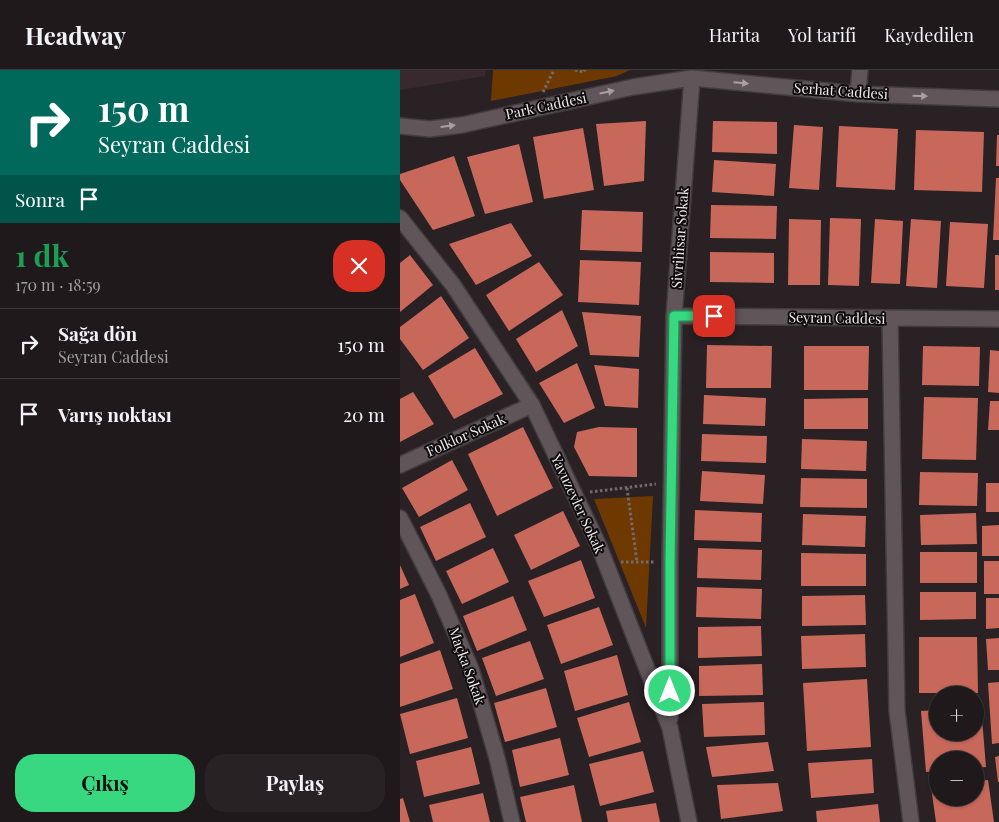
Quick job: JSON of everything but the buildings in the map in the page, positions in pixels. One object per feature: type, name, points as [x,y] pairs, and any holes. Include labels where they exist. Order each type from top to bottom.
[{"type":"street","points":[[858,94],[860,70]]},
{"type":"street","name":"Serhat Caddesi","points":[[690,74],[858,94],[999,99]]},
{"type":"street","name":"Park Caddesi","points":[[400,126],[430,129],[462,124],[690,74]]},
{"type":"street","name":"Sivrihisar Sokak","points":[[670,728],[670,562],[674,316],[690,74]]},
{"type":"street","name":"Yavuzevler Sokak","points":[[400,218],[453,285],[532,405],[599,546],[670,728],[689,822]]},
{"type":"street","name":"Seyran Caddesi","points":[[674,316],[999,320]]},
{"type":"street","points":[[890,318],[897,711],[911,822]]},
{"type":"street","name":"Folklor Sokak","points":[[400,464],[532,405]]},
{"type":"street","name":"Maçka Sokak","points":[[400,518],[440,596],[471,669],[497,758],[512,822]]},
{"type":"path","points":[[575,70],[584,72],[585,70]]},
{"type":"path","points":[[574,494],[672,482]]},
{"type":"path","points":[[627,488],[637,562]]},
{"type":"path","points":[[604,562],[670,562]]},
{"type":"shaded area","points":[[400,70],[485,70],[485,76],[400,90]]},
{"type":"shaded area","points":[[493,70],[630,70],[617,76],[491,101]]},
{"type":"shaded area","points":[[653,496],[646,628],[594,499]]},
{"type":"route","points":[[670,691],[674,316],[714,316]]}]
